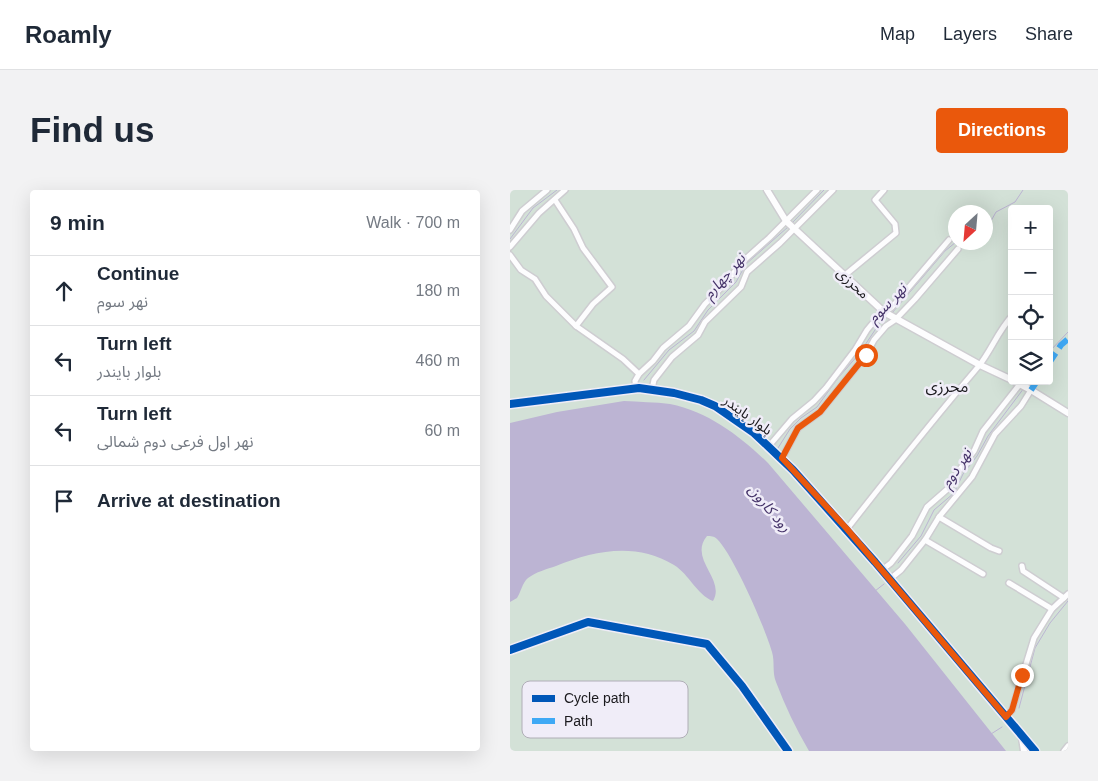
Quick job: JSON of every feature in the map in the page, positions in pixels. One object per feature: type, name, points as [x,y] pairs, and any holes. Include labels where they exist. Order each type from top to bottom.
[{"type":"street","points":[[510,230],[522,211],[547,190]]},
{"type":"street","points":[[510,247],[539,213],[556,200],[565,190]]},
{"type":"street","name":"محرزی","points":[[767,190],[790,225],[889,316],[1008,379]]},
{"type":"street","points":[[652,390],[654,380],[672,357],[698,335],[705,322],[741,286],[747,272],[780,243],[790,225],[817,190]]},
{"type":"street","points":[[636,389],[635,381],[638,374],[653,361],[663,348],[689,326],[705,304],[726,284],[741,263],[769,238],[790,225],[833,190]]},
{"type":"street","points":[[845,275],[896,232],[894,224],[875,200],[884,190]]},
{"type":"street","points":[[556,200],[583,248],[612,287],[593,304],[576,326]]},
{"type":"street","points":[[782,458],[798,428],[820,412],[866,355],[874,340],[886,326],[892,307],[948,241]]},
{"type":"street","points":[[770,446],[792,419],[814,401],[826,388],[855,350],[867,330],[889,316],[957,250]]},
{"type":"street","points":[[510,255],[521,270],[535,279],[546,296],[576,326],[623,359],[638,374]]},
{"type":"street","points":[[847,529],[952,397],[980,365],[1003,325],[1008,320]]},
{"type":"street","points":[[890,579],[901,570],[925,540],[939,517],[972,478],[995,434],[1021,406],[1021,385]]},
{"type":"street","points":[[882,570],[891,563],[912,536],[927,507],[951,486],[974,451],[983,431],[1021,385]]},
{"type":"street","name":"محرزی","points":[[1021,385],[1068,413]]},
{"type":"street","name":"بلوار بایندر","points":[[510,404],[636,389],[652,390],[701,400],[715,406],[754,433],[782,458],[847,529],[1035,751]]},
{"type":"street","points":[[939,517],[999,551]]},
{"type":"street","points":[[925,540],[983,574]]},
{"type":"street","points":[[1006,717],[1012,710],[1034,638],[1052,609],[1066,596],[1023,571],[1022,566]]},
{"type":"street","points":[[1008,583],[1052,609]]},
{"type":"street","points":[[510,650],[588,622],[707,644],[742,686],[788,751]]},
{"type":"street","points":[[1022,737],[1024,751]]},
{"type":"street","points":[[1064,751],[1068,746]]},
{"type":"shaded area","points":[[510,190],[1068,190],[1068,751],[510,751]]},
{"type":"water","name":"رود کارون","points":[[624,401],[670,404],[698,413],[723,426],[768,463],[905,624],[1006,751],[809,751],[791,717],[776,682],[769,641],[756,611],[732,560],[724,547],[714,537],[707,536],[702,544],[704,561],[715,585],[716,593],[713,601],[702,594],[674,565],[645,553],[615,551],[571,560],[534,574],[526,580],[517,598],[510,602],[510,423],[557,412]]},
{"type":"waterway","points":[[510,239],[533,208],[557,190]]},
{"type":"waterway","name":"نهر چهارم","points":[[793,222],[824,190]]},
{"type":"waterway","name":"نهر سوم","points":[[993,217],[996,212],[1015,202],[1023,190]]},
{"type":"waterway","name":"نهر چهارم","points":[[644,380],[669,350],[694,331],[708,310],[736,282],[746,264],[788,227]]},
{"type":"waterway","name":"نهر سوم","points":[[892,313],[948,249]]},
{"type":"waterway","name":"نهر سوم","points":[[778,448],[790,429],[801,418],[817,407],[838,378],[859,354],[879,324],[887,317]]},
{"type":"waterway","name":"نهر دوم","points":[[1053,348],[1068,332]]},
{"type":"waterway","name":"نهر دوم","points":[[898,563],[921,536],[934,510],[954,493],[963,474],[977,456],[988,436],[1024,388]]},
{"type":"waterway","points":[[875,591],[884,584]]},
{"type":"waterway","points":[[1019,708],[1035,648],[1050,623],[1068,601]]},
{"type":"waterway","points":[[991,734],[1002,727]]},
{"type":"marked path","points":[[1053,357],[1061,345],[1068,339]]},
{"type":"marked path","points":[[1031,390],[1034,385]]},
{"type":"cycle path","points":[[510,404],[639,388],[674,393],[715,406],[754,433],[793,470],[875,562],[1035,751]]},
{"type":"cycle path","points":[[510,650],[588,622],[707,644],[742,686],[788,751]]},
{"type":"district","name":"محرزی","points":[[947,386]]},
{"type":"route","points":[[866,355],[820,412],[798,428],[782,458],[847,529],[1006,717],[1012,710],[1022,675]]}]
